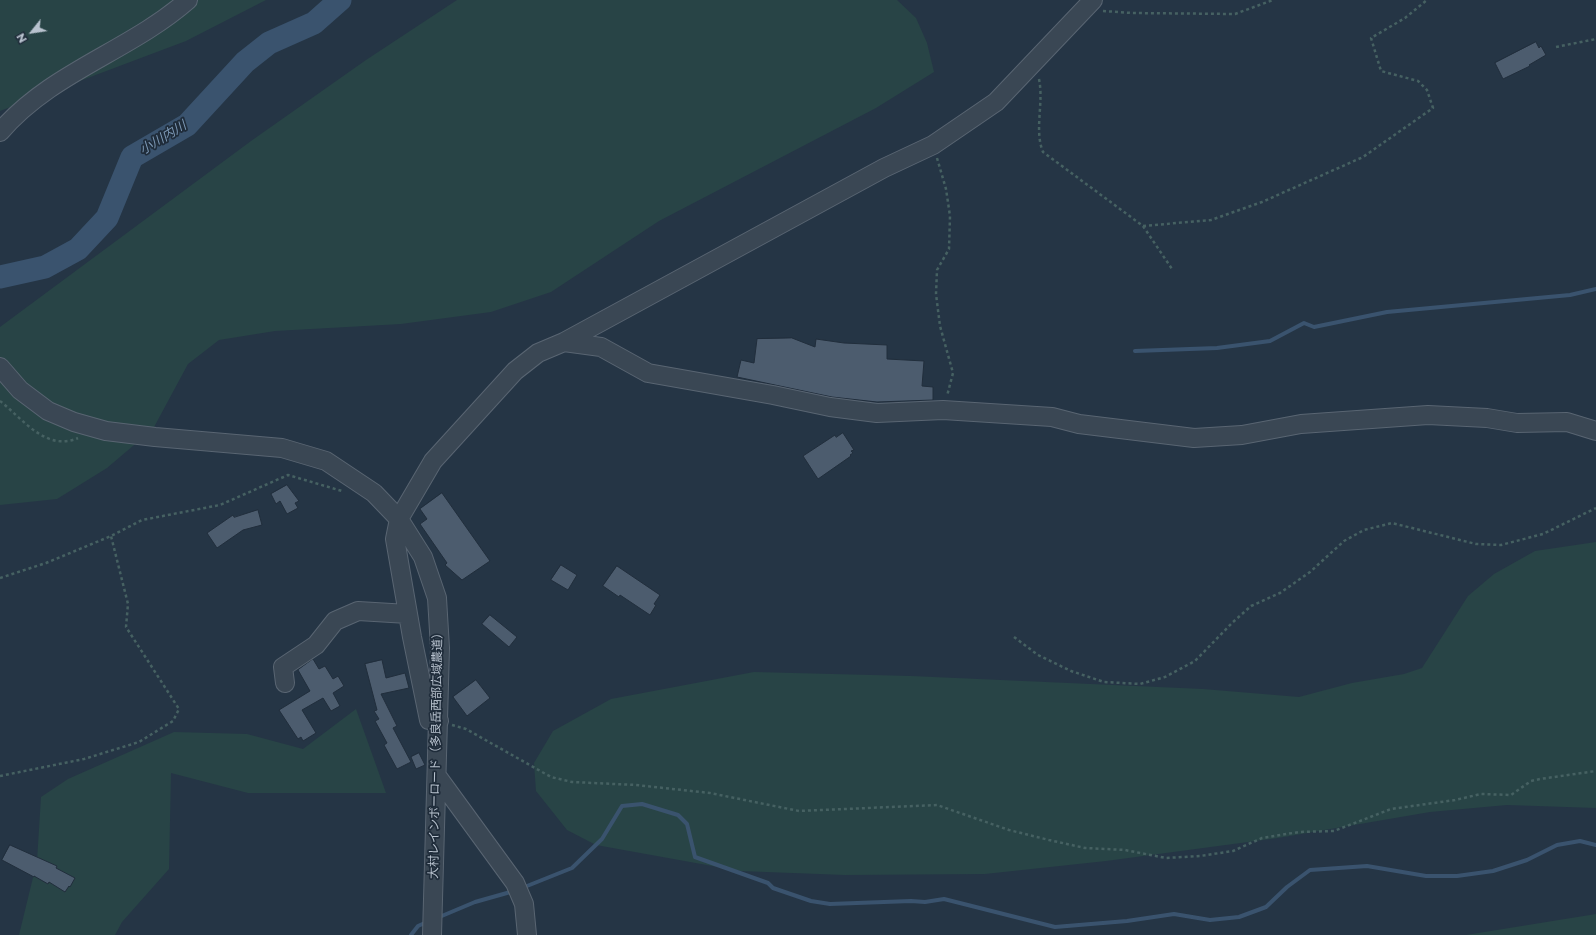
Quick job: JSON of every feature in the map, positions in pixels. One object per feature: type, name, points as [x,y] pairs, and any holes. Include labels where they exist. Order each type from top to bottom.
[{"type":"street","points":[[5,126],[68,75],[126,42],[188,0]]},
{"type":"street","points":[[439,721],[429,720],[395,539],[399,519],[433,461],[515,372],[538,353],[564,342],[884,168],[933,145],[996,102],[1089,5]]},
{"type":"street","points":[[564,342],[600,347],[648,373],[773,395],[830,407],[877,413],[943,410],[1052,417],[1079,424],[1194,438],[1242,435],[1301,424],[1428,415],[1486,418],[1517,423],[1567,422],[1596,431]]},
{"type":"street","name":"大村レインボーロード（多良岳西部広域農道）","points":[[0,367],[20,390],[48,411],[74,422],[106,431],[155,437],[282,448],[326,461],[374,493],[399,519],[422,557],[437,598],[440,648],[439,721],[432,935]]},
{"type":"street","points":[[285,682],[283,667],[316,645],[335,621],[358,611],[408,614]]},
{"type":"street","points":[[437,776],[515,884],[524,904],[527,935]]},
{"type":"path","points":[[1089,5],[1132,13],[1235,14],[1274,0]]},
{"type":"path","points":[[1143,226],[1211,220],[1262,202],[1363,157],[1433,108],[1427,90],[1418,81],[1381,71],[1371,38],[1405,18],[1427,0]]},
{"type":"path","points":[[1556,47],[1596,39]]},
{"type":"path","points":[[1031,67],[1038,75],[1041,91],[1039,142],[1043,152],[1143,226],[1172,269]]},
{"type":"path","points":[[933,145],[946,188],[950,216],[949,249],[937,270],[936,294],[940,326],[953,373],[943,410]]},
{"type":"path","points":[[0,578],[46,563],[111,536],[142,520],[220,505],[288,475],[353,494],[362,484]]},
{"type":"path","points":[[1014,637],[1038,655],[1071,671],[1104,682],[1140,684],[1165,677],[1195,661],[1251,606],[1280,593],[1304,577],[1344,541],[1364,530],[1392,524],[1476,544],[1501,545],[1543,534],[1596,508]]},
{"type":"path","points":[[0,776],[84,759],[139,742],[173,721],[179,709],[126,627],[128,604],[111,536]]},
{"type":"path","points":[[439,721],[466,729],[551,777],[572,782],[636,785],[710,793],[799,811],[937,805],[1009,830],[1049,840],[1085,848],[1125,850],[1166,858],[1233,852],[1262,838],[1299,832],[1334,831],[1392,809],[1455,800],[1481,794],[1511,795],[1530,781],[1596,771]]},
{"type":"green space","points":[[0,0],[266,0],[186,41],[0,111]]},
{"type":"green space","points":[[457,0],[897,0],[916,18],[927,43],[934,72],[876,108],[659,221],[551,292],[491,312],[401,324],[275,331],[219,340],[188,364],[153,429],[107,468],[57,499],[0,505],[0,327],[251,141],[366,60]]},
{"type":"green space","points":[[1596,542],[1596,808],[1507,805],[1430,812],[1278,838],[1106,861],[985,874],[845,875],[740,871],[596,845],[567,830],[536,791],[534,763],[553,731],[611,699],[754,672],[911,676],[1203,689],[1299,697],[1352,683],[1404,674],[1422,668],[1468,596],[1494,574],[1535,551]]},
{"type":"green space","points":[[356,709],[386,793],[248,793],[171,773],[169,869],[122,922],[115,935],[19,935],[37,861],[41,797],[68,779],[174,732],[247,734],[303,749]]},
{"type":"green space","points":[[1596,914],[1596,935],[1466,935]]},
{"type":"building","points":[[1536,42],[1539,48],[1541,46],[1546,55],[1529,65],[1530,66],[1503,79],[1495,63]]},
{"type":"building","points":[[792,338],[815,347],[816,339],[844,343],[887,345],[887,359],[924,361],[922,386],[933,387],[933,400],[877,402],[832,397],[737,377],[741,360],[754,363],[757,339]]},
{"type":"building","points":[[843,433],[854,450],[851,451],[853,453],[850,455],[851,456],[818,479],[803,456],[835,435],[836,437]]},
{"type":"building","points":[[287,485],[299,501],[295,503],[298,508],[287,514],[280,501],[276,504],[271,494]]},
{"type":"building","points":[[442,493],[490,561],[462,580],[445,565],[447,563],[420,524],[427,519],[420,509]]},
{"type":"building","points":[[258,510],[262,525],[243,530],[217,548],[207,533],[233,515],[234,517]]},
{"type":"building","points":[[561,565],[577,575],[568,590],[551,580]]},
{"type":"building","points":[[617,566],[660,595],[654,604],[656,605],[650,615],[620,595],[619,597],[603,586]]},
{"type":"building","points":[[490,615],[517,637],[509,647],[482,624]]},
{"type":"building","points":[[313,659],[319,669],[325,666],[333,679],[338,676],[344,686],[333,693],[340,706],[331,711],[323,698],[302,710],[316,733],[303,741],[301,737],[298,739],[279,710],[310,691],[298,670]]},
{"type":"building","points":[[382,660],[386,678],[405,673],[409,688],[381,694],[397,726],[393,728],[411,762],[397,769],[384,745],[387,743],[375,721],[379,719],[374,711],[377,710],[365,664]]},
{"type":"building","points":[[476,680],[490,698],[467,716],[453,697]]},
{"type":"building","points":[[419,753],[425,765],[416,769],[411,757]]},
{"type":"building","points":[[10,845],[57,866],[56,868],[75,878],[70,887],[69,886],[65,892],[49,882],[48,884],[2,860]]},
{"type":"waterway","name":"小川内川","points":[[0,277],[45,267],[78,249],[107,218],[132,157],[187,125],[245,62],[269,43],[314,23],[340,0]]},
{"type":"waterway","points":[[1135,351],[1217,348],[1270,341],[1304,323],[1314,327],[1387,312],[1570,295],[1596,289]]},
{"type":"waterway","points":[[522,888],[572,868],[602,839],[622,806],[642,804],[678,815],[687,824],[695,857],[768,883],[773,888],[811,901],[830,904],[911,901],[925,902],[944,899],[1055,927],[1127,921],[1174,914],[1210,920],[1239,917],[1266,907],[1287,887],[1310,870],[1367,866],[1426,876],[1457,876],[1493,871],[1527,860],[1557,845],[1580,841],[1596,845]]},
{"type":"waterway","points":[[437,918],[475,902],[514,891]]},
{"type":"waterway","points":[[411,935],[418,926],[427,922]]}]
